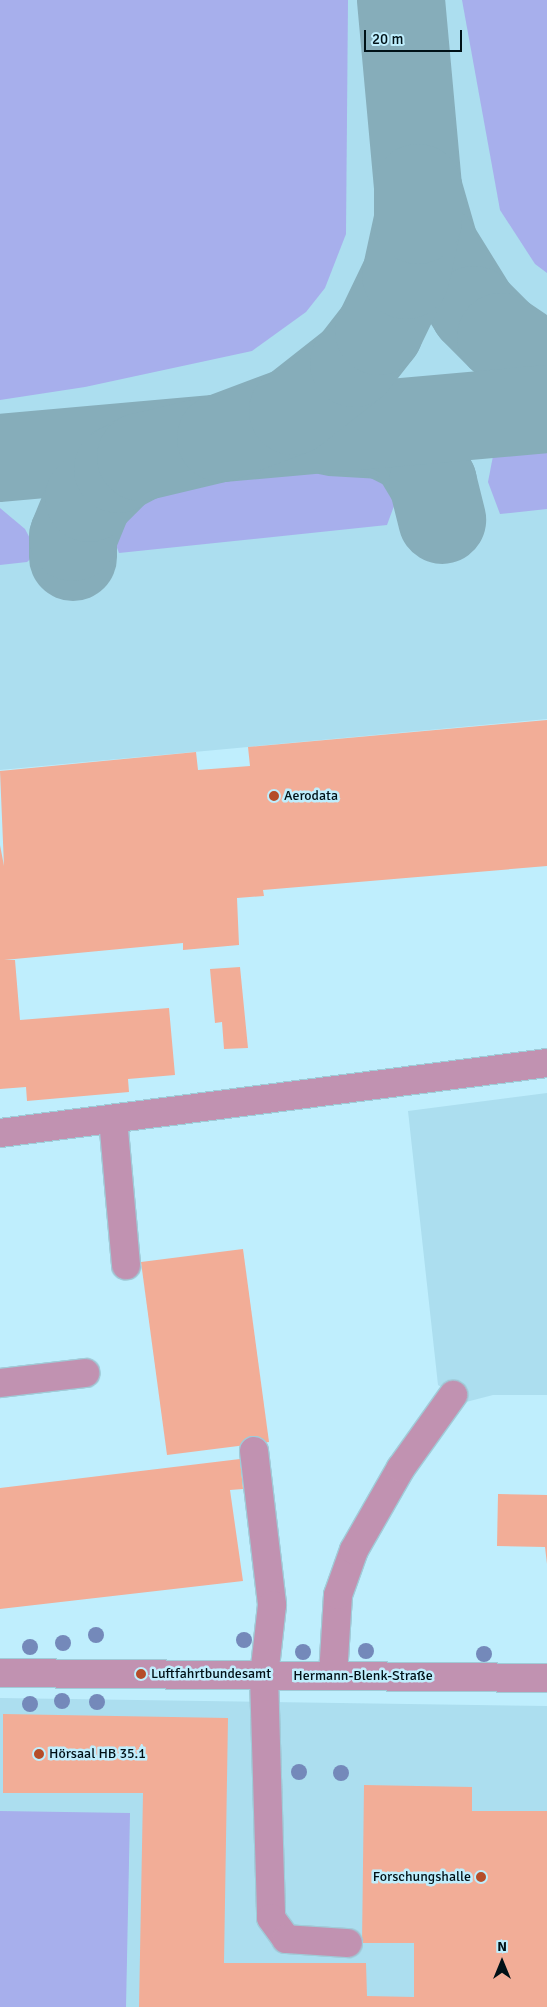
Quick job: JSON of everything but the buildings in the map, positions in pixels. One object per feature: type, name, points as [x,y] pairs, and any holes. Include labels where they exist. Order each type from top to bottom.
[{"type":"street","points":[[0,1133],[547,1063]]},
{"type":"street","points":[[113,1119],[126,1265]]},
{"type":"street","points":[[0,1383],[84,1374]]},
{"type":"street","points":[[333,1675],[338,1595],[354,1550],[401,1468],[453,1394]]},
{"type":"street","points":[[254,1451],[272,1605],[264,1676],[271,1918],[286,1939],[348,1943]]},
{"type":"street","name":"Hermann-Blenk-Straße","points":[[0,1673],[547,1678]]},
{"type":"shaded area","points":[[0,0],[547,0],[547,719],[0,770]]},
{"type":"shaded area","points":[[0,0],[348,0],[346,234],[325,288],[306,312],[252,351],[85,387],[0,400]]},
{"type":"shaded area","points":[[462,0],[547,0],[547,273],[535,264],[500,210]]},
{"type":"shaded area","points":[[547,450],[547,509],[500,514],[488,482],[493,456]]},
{"type":"shaded area","points":[[372,464],[390,485],[394,506],[387,525],[119,553],[116,545],[128,510],[138,499],[157,488],[183,482]]},
{"type":"shaded area","points":[[0,508],[25,529],[34,546],[37,553],[27,562],[0,565]]},
{"type":"shaded area","points":[[547,1093],[547,1395],[493,1395],[466,1402],[438,1385],[408,1111]]},
{"type":"shaded area","points":[[0,1698],[547,1706],[547,2007],[0,2007]]},
{"type":"shaded area","points":[[0,1811],[130,1813],[126,2007],[0,2007]]},
{"type":"taxiway","points":[[401,0],[418,188],[435,247],[474,310],[501,337],[547,368]]},
{"type":"taxiway","points":[[73,557],[73,537],[89,498],[118,469],[141,457],[221,438],[293,411],[354,363],[379,331],[406,275],[418,220],[418,188]]},
{"type":"taxiway","points":[[0,458],[547,409]]},
{"type":"taxiway","points":[[331,432],[383,435],[414,451],[433,483],[442,520]]},
{"type":"place","name":"Aerodata","points":[[274,796]]},
{"type":"place","name":"Luftfahrtbundesamt","points":[[141,1674]]},
{"type":"place","name":"Hörsaal HB 35.1","points":[[39,1754]]},
{"type":"place","name":"Forschungshalle","points":[[481,1877]]}]
